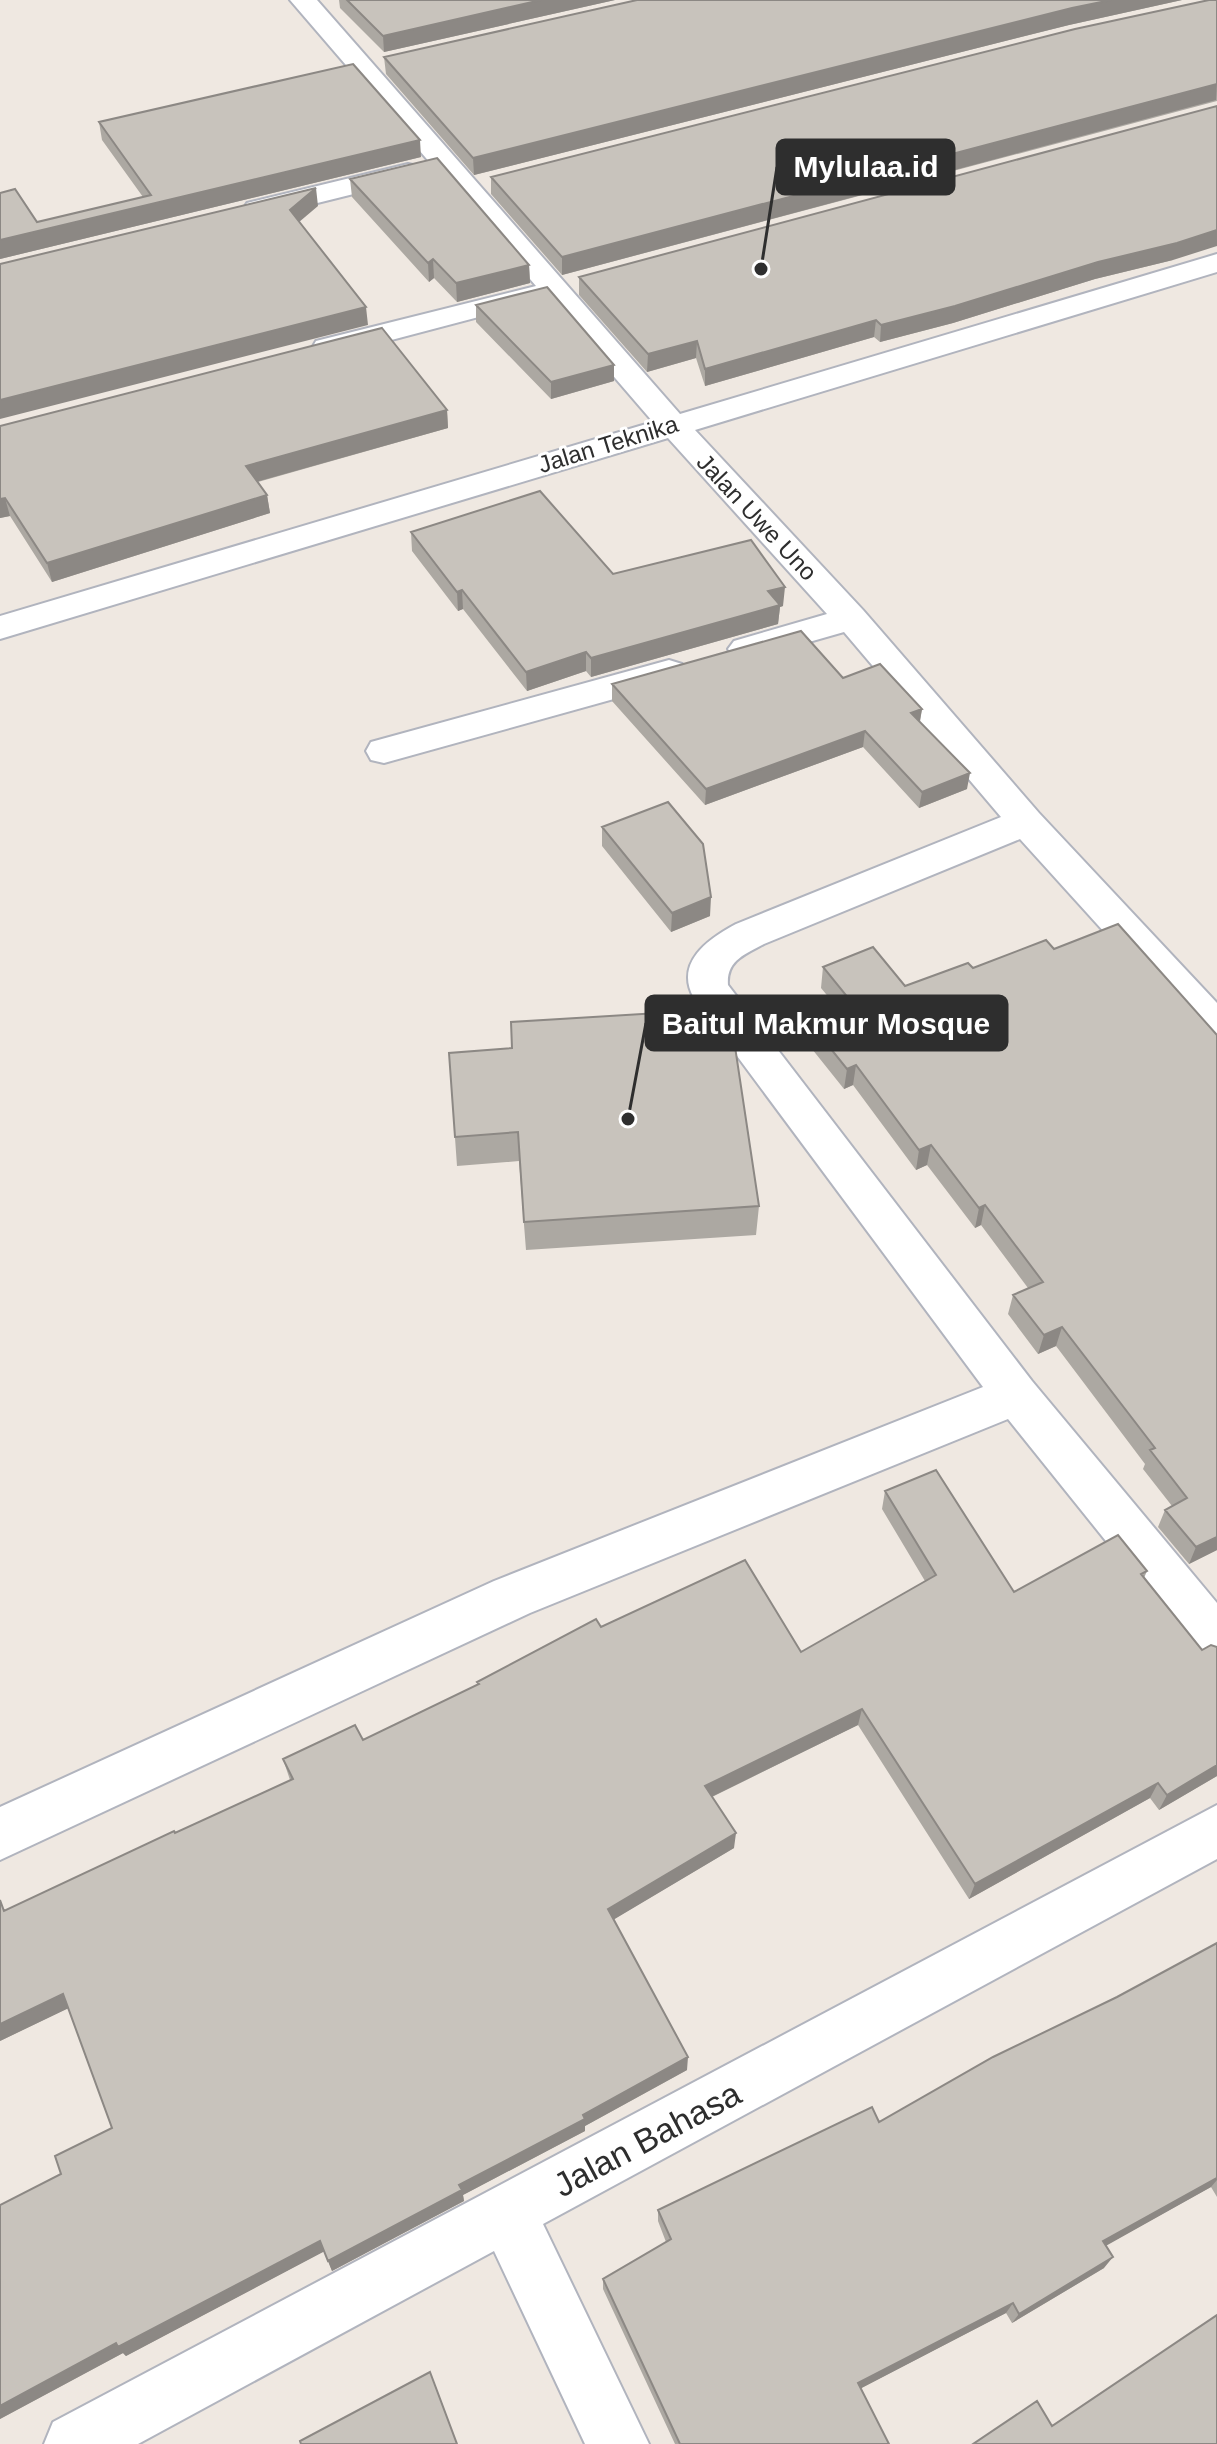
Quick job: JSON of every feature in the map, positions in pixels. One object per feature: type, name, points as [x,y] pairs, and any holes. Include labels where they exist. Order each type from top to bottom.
[{"type":"street","name":"Jalan Uwe Uno","points":[[303,0],[673,425],[851,618],[1026,822],[1217,1029]]},
{"type":"street","points":[[333,75],[392,62]]},
{"type":"street","points":[[231,215],[446,163]]},
{"type":"street","points":[[469,188],[500,180]]},
{"type":"street","name":"Jalan Teknika","points":[[0,628],[1217,263]]},
{"type":"street","points":[[293,357],[587,281]]},
{"type":"street","points":[[384,751],[851,618]]},
{"type":"street","points":[[1026,822],[750,934],[717,955],[705,973],[708,988],[1016,1395],[1217,1641]]},
{"type":"street","points":[[0,1834],[512,1597],[1016,1395]]},
{"type":"street","name":"Jalan Bahasa","points":[[75,2444],[1217,1831]]},
{"type":"street","points":[[507,2214],[618,2444]]},
{"type":"building","points":[[347,0],[541,0],[383,36]]},
{"type":"building","points":[[637,0],[1111,0],[473,158],[384,57]]},
{"type":"building","points":[[1217,0],[1217,84],[562,257],[491,177],[1075,29]]},
{"type":"building","points":[[353,64],[420,140],[0,240],[0,193],[15,189],[37,222],[151,195],[99,122]]},
{"type":"building","points":[[1217,106],[1217,230],[1098,262],[955,306],[881,325],[876,320],[705,369],[697,341],[648,354],[579,277]]},
{"type":"building","points":[[437,158],[529,265],[456,283],[433,259],[428,263],[350,179]]},
{"type":"building","points":[[316,188],[290,210],[366,307],[0,400],[0,264]]},
{"type":"building","points":[[547,287],[614,365],[551,382],[476,305]]},
{"type":"building","points":[[382,328],[447,410],[246,466],[267,495],[47,563],[5,498],[0,499],[0,426]]},
{"type":"building","points":[[540,491],[613,574],[751,540],[785,587],[768,591],[780,605],[591,658],[586,652],[526,672],[462,590],[457,592],[411,532]]},
{"type":"building","points":[[801,631],[843,678],[880,664],[922,709],[911,713],[970,773],[922,792],[865,731],[706,789],[612,684]]},
{"type":"building","points":[[668,802],[703,844],[711,897],[672,913],[602,827]]},
{"type":"building","points":[[1118,924],[1217,1035],[1217,1537],[1196,1547],[1165,1510],[1187,1498],[1150,1450],[1155,1448],[1062,1327],[1044,1335],[1013,1295],[1043,1282],[985,1205],[979,1208],[931,1145],[919,1150],[856,1065],[847,1069],[810,1023],[854,1005],[823,967],[873,947],[905,986],[968,963],[973,968],[1046,940],[1054,949]]},
{"type":"building","points":[[724,1009],[731,1020],[759,1206],[524,1222],[518,1132],[455,1137],[449,1053],[512,1048],[511,1022]]},
{"type":"building","points":[[936,1470],[1014,1592],[1118,1535],[1147,1571],[1141,1574],[1202,1650],[1211,1645],[1217,1647],[1217,1765],[1167,1795],[1158,1783],[975,1884],[862,1709],[705,1786],[736,1833],[608,1909],[688,2057],[583,2115],[585,2119],[459,2185],[462,2190],[328,2261],[320,2241],[118,2347],[116,2343],[0,2406],[0,2205],[61,2174],[55,2156],[112,2128],[63,1994],[0,2024],[0,1900],[4,1911],[293,1779],[283,1759],[355,1725],[363,1740],[479,1684],[477,1682],[596,1619],[601,1627],[745,1560],[801,1652],[936,1575],[885,1491]]},
{"type":"building","points":[[1217,1943],[1217,2178],[1103,2241],[1113,2257],[1019,2314],[1013,2303],[858,2383],[889,2444],[680,2444],[603,2279],[671,2239],[658,2210],[872,2107],[879,2122],[993,2057],[1117,1997]]},
{"type":"building","points":[[1217,2315],[1217,2444],[973,2444],[1037,2401],[1052,2426]]},
{"type":"building","points":[[430,2372],[457,2444],[301,2444],[300,2441]]},
{"type":"place","name":"Mylulaa.id","points":[[761,269]]},
{"type":"place","name":"Baitul Makmur Mosque","points":[[628,1119]]}]
